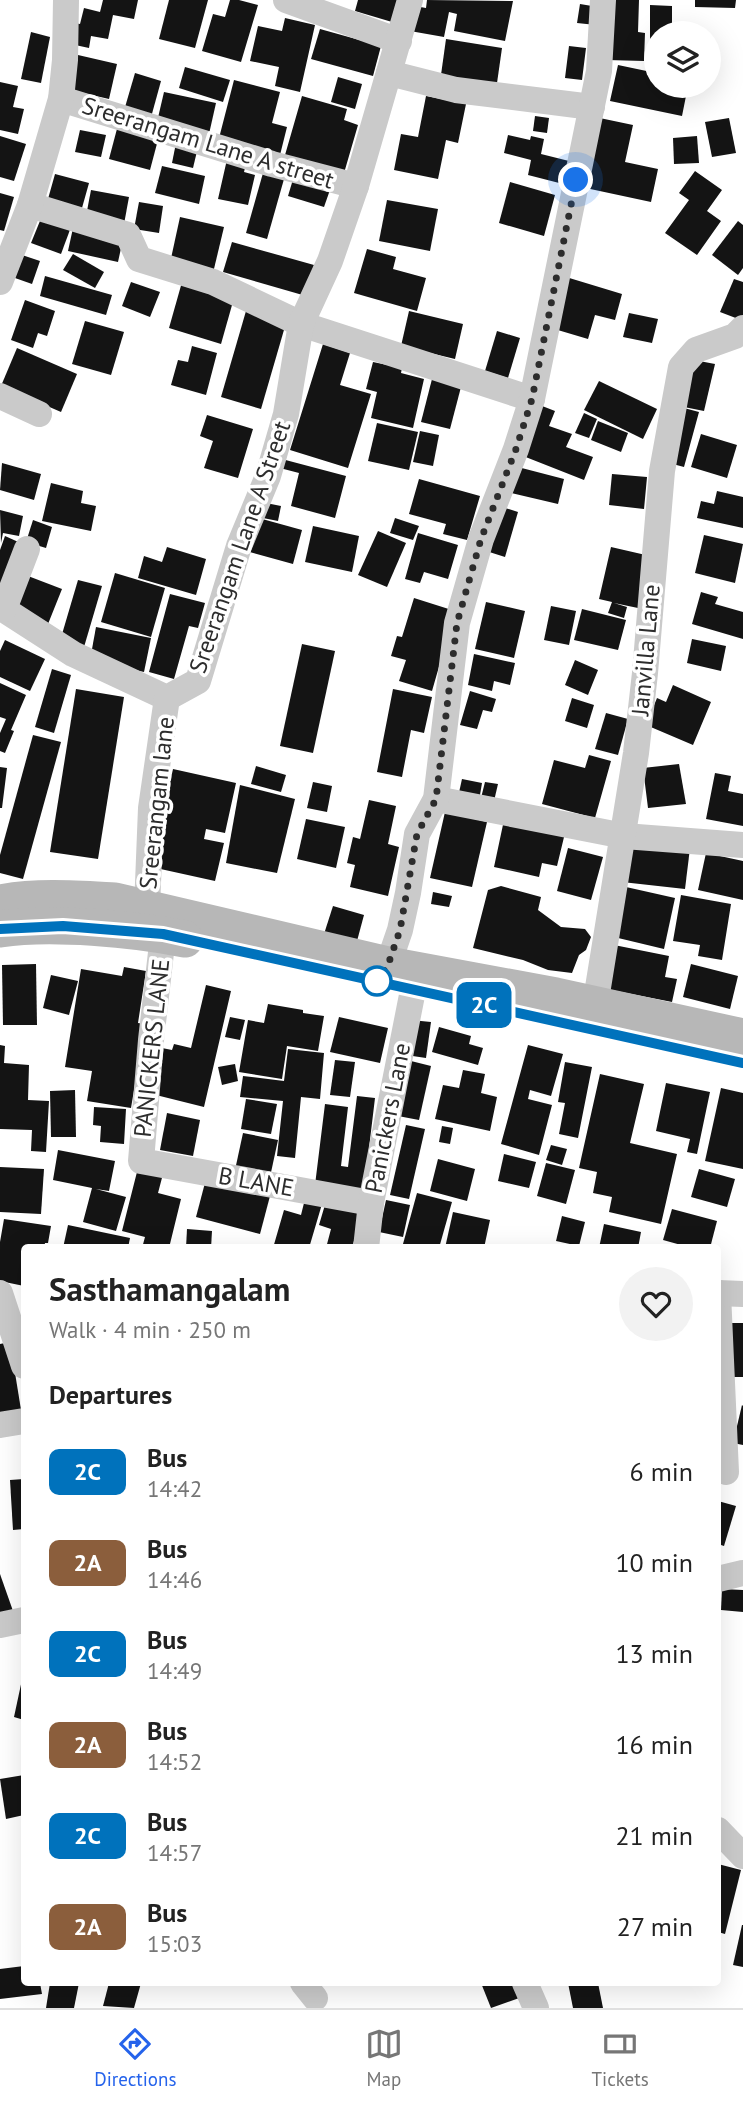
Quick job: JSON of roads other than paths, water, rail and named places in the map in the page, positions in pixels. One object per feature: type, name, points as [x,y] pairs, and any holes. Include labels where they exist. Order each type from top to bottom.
[{"type":"main road","points":[[0,903],[68,898],[115,901],[155,921],[401,977],[743,1063]]},
{"type":"main road","points":[[0,929],[155,921]]},
{"type":"main road","points":[[401,977],[556,996],[743,1037]]},
{"type":"street","name":"Sreerangam Lane A Street","points":[[0,282],[30,205],[61,99],[66,0]]},
{"type":"street","points":[[286,0],[399,41]]},
{"type":"street","name":"Sreerangam Lane A Street","points":[[2,608],[72,654],[167,698],[198,681],[239,546],[268,476],[286,414],[301,324],[330,261],[356,186],[410,0]]},
{"type":"street","points":[[603,0],[599,71],[532,399],[481,539],[457,623],[436,799],[624,836],[743,845]]},
{"type":"street","points":[[389,73],[456,90],[592,107]]},
{"type":"street","name":"Sreerangam Lane A street","points":[[61,99],[356,186]]},
{"type":"street","points":[[30,205],[128,235],[139,259],[213,282],[301,324],[532,399]]},
{"type":"street","name":"Janvilla Lane","points":[[595,1006],[624,836],[645,673],[662,471],[681,367],[696,350],[735,335],[743,328]]},
{"type":"street","points":[[0,396],[39,414]]},
{"type":"street","points":[[2,608],[27,549]]},
{"type":"street","name":"Sreerangam lane","points":[[155,921],[151,808],[167,698]]},
{"type":"street","name":"Panickers Lane","points":[[366,1244],[401,977],[405,906],[417,834],[436,799]]},
{"type":"street","name":"PANICKERS LANE","points":[[141,1161],[151,1040],[155,921]]},
{"type":"street","name":"B LANE","points":[[141,1161],[371,1203]]},
{"type":"street","points":[[21,1295],[0,1293],[21,1357]]},
{"type":"street","points":[[721,1293],[743,1294]]},
{"type":"street","points":[[721,1360],[726,1472]]},
{"type":"street","points":[[0,1425],[21,1422]]},
{"type":"street","points":[[721,1578],[743,1573]]},
{"type":"street","points":[[0,1625],[21,1621]]},
{"type":"street","points":[[721,1833],[743,1856]]},
{"type":"street","points":[[526,1986],[536,2008]]}]
